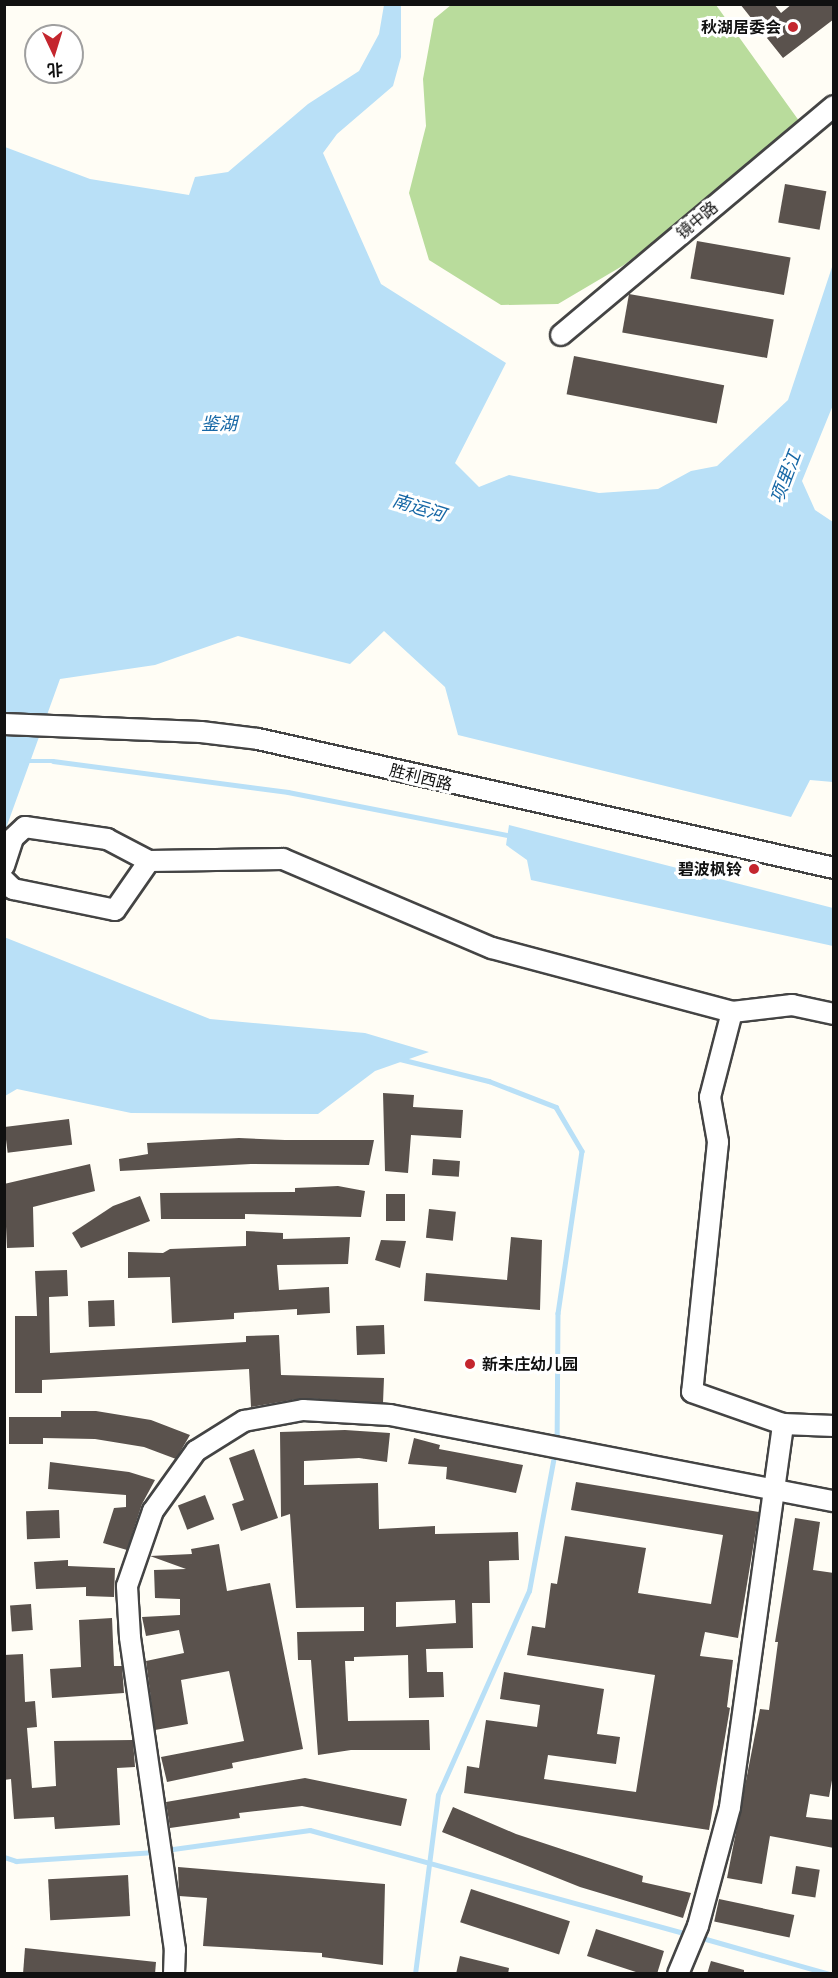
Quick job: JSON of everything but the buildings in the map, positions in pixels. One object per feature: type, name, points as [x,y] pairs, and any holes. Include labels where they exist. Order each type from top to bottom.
[{"type":"street","name":"镜中路","points":[[561,335],[834,106]]},
{"type":"street","name":"胜利西路","points":[[4,724],[81,725],[258,739],[469,789],[834,868]]},
{"type":"street","points":[[4,867],[13,838],[25,827],[107,839],[149,861],[283,859],[492,948],[732,1012],[792,1005],[834,1014]]},
{"type":"street","points":[[4,880],[12,889],[115,910],[149,861]]},
{"type":"street","points":[[732,1012],[710,1097],[718,1142],[692,1392],[783,1424],[834,1426]]},
{"type":"street","points":[[174,1974],[163,1867],[127,1586],[153,1511],[196,1451],[244,1421],[303,1410],[390,1415],[536,1446],[834,1500]]},
{"type":"street","points":[[682,1966],[698,1926],[730,1807],[777,1491],[783,1424]]},
{"type":"green space","points":[[451,5],[716,5],[802,125],[624,265],[558,304],[501,305],[429,260],[409,193],[426,126],[423,79],[434,19]]},
{"type":"water","name":"鉴湖","points":[[384,5],[401,5],[401,57],[393,86],[337,134],[323,153],[381,284],[506,363],[455,463],[479,487],[509,475],[599,493],[658,489],[691,471],[717,466],[788,400],[833,264],[833,405],[802,481],[815,510],[833,522],[833,782],[810,780],[791,817],[458,735],[445,687],[384,631],[350,664],[238,636],[155,665],[60,679],[5,831],[5,147],[90,179],[189,195],[195,177],[228,172],[308,104],[359,71],[379,34]]},
{"type":"water","points":[[509,825],[833,908],[833,946],[531,880],[527,860],[506,845]]},
{"type":"water","points":[[4,937],[210,1019],[365,1033],[429,1052],[375,1071],[318,1114],[131,1113],[17,1089],[5,1096]]},
{"type":"waterway","points":[[26,761],[53,761],[288,792],[512,836]]},
{"type":"waterway","points":[[400,1059],[489,1081],[556,1107],[582,1151],[558,1313],[557,1442]]},
{"type":"waterway","points":[[415,1974],[438,1795],[529,1591],[555,1451]]},
{"type":"waterway","points":[[166,1850],[310,1830],[688,1934]]},
{"type":"waterway","points":[[4,1857],[16,1861],[155,1852]]},
{"type":"waterway","points":[[699,1937],[830,1974]]},
{"type":"place","name":"秋湖居委会","points":[[793,27]]},
{"type":"place","name":"碧波枫铃","points":[[754,869]]},
{"type":"place","name":"新未庄幼儿园","points":[[470,1364]]},
{"type":"water label","name":"项里江","points":[[785,477]]},
{"type":"water label","name":"南运河","points":[[419,507]]}]
